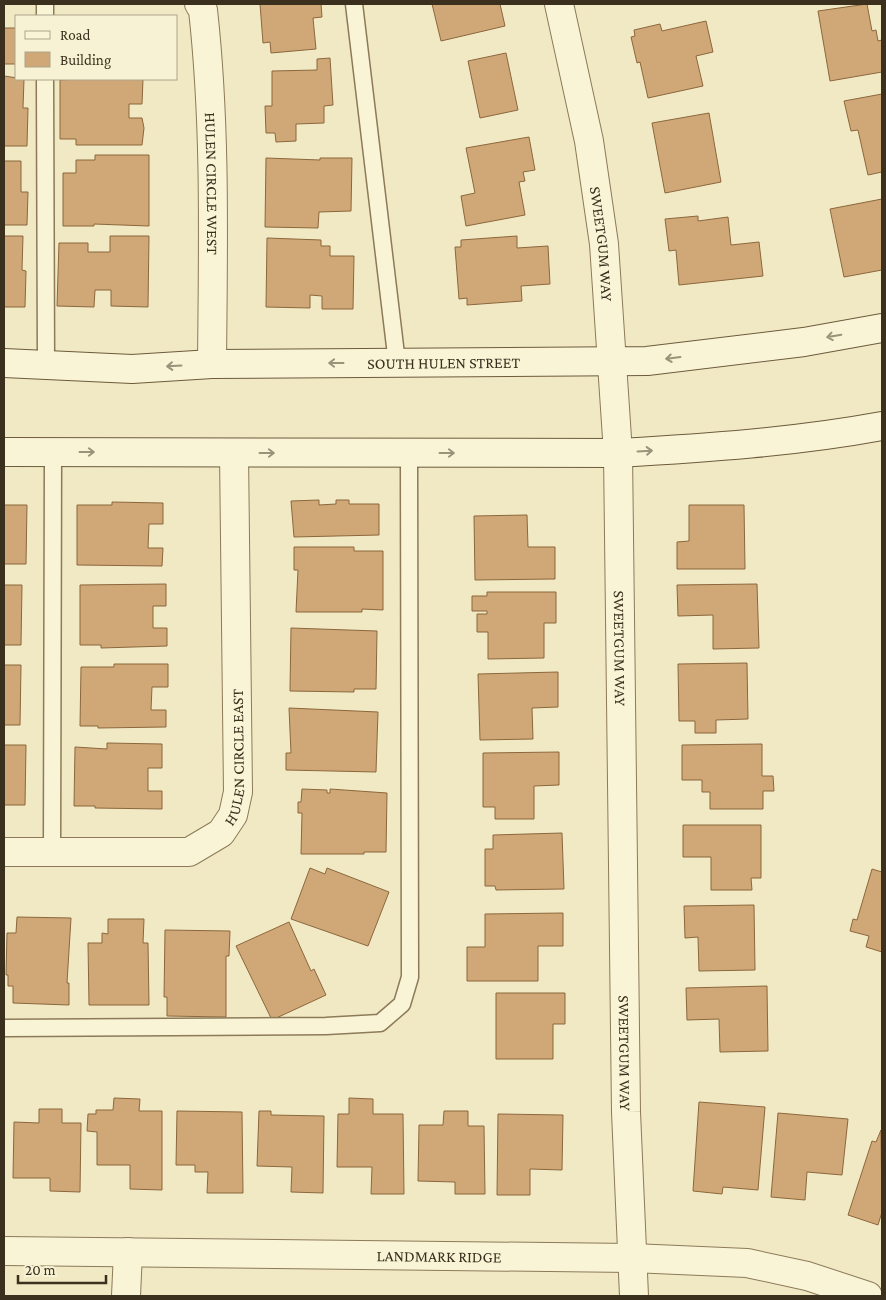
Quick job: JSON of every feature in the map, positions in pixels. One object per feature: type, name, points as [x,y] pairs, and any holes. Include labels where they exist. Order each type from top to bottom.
[{"type":"street","name":"HULEN CIRCLE WEST","points":[[199,4],[203,10],[210,72],[213,224],[212,364]]},
{"type":"street","name":"SWEETGUM WAY","points":[[559,4],[589,141],[604,244],[618,453],[626,1112],[634,1296]]},
{"type":"street","name":"SOUTH HULEN STREET","points":[[4,364],[132,369],[212,364],[647,361],[804,342],[882,328]]},
{"type":"street","points":[[4,452],[618,453],[700,448],[824,436],[882,426]]},
{"type":"street","name":"HULEN CIRCLE EAST","points":[[4,852],[189,852],[221,833],[233,815],[238,792],[234,453]]},
{"type":"street","name":"LANDMARK RIDGE","points":[[4,1251],[632,1258],[747,1263],[807,1276],[868,1296]]},
{"type":"street","points":[[126,1296],[128,1252]]},
{"type":"lane","points":[[354,4],[397,363]]},
{"type":"lane","points":[[45,80],[46,365]]},
{"type":"lane","points":[[52,852],[53,452]]},
{"type":"lane","points":[[4,1028],[317,1026],[380,1023],[402,1004],[410,977],[409,453]]},
{"type":"building","points":[[260,4],[321,4],[322,17],[313,18],[316,49],[271,53],[270,42],[263,43]]},
{"type":"building","points":[[432,4],[500,4],[505,26],[441,41]]},
{"type":"building","points":[[867,4],[872,31],[876,30],[878,41],[882,40],[882,72],[830,81],[818,11]]},
{"type":"building","points":[[706,21],[713,52],[696,56],[703,86],[648,98],[640,62],[637,63],[631,37],[635,36],[634,30],[660,24],[662,31]]},
{"type":"building","points":[[4,28],[15,28],[15,64],[4,64]]},
{"type":"building","points":[[506,53],[518,110],[480,118],[468,61]]},
{"type":"building","points":[[330,58],[333,105],[324,106],[324,123],[296,124],[296,141],[276,142],[275,133],[266,133],[265,106],[272,106],[272,71],[317,70],[317,59]]},
{"type":"building","points":[[4,76],[15,78],[15,80],[24,80],[23,108],[28,108],[27,146],[4,146]]},
{"type":"building","points":[[60,80],[143,80],[142,104],[129,104],[129,118],[142,118],[144,128],[142,145],[76,145],[76,139],[60,139]]},
{"type":"building","points":[[882,94],[882,172],[868,175],[858,130],[851,131],[844,101]]},
{"type":"building","points":[[709,113],[721,182],[665,193],[652,123]]},
{"type":"building","points":[[529,137],[535,170],[523,172],[525,181],[519,182],[525,215],[466,226],[461,196],[475,193],[466,148]]},
{"type":"building","points":[[95,155],[149,155],[149,226],[94,224],[94,226],[63,226],[63,173],[76,173],[76,160],[95,160]]},
{"type":"building","points":[[266,158],[320,160],[320,158],[352,158],[351,211],[319,212],[318,228],[265,227]]},
{"type":"building","points":[[4,161],[21,161],[21,192],[28,192],[27,225],[4,225]]},
{"type":"building","points":[[882,199],[882,270],[844,277],[830,209]]},
{"type":"building","points":[[698,216],[698,221],[728,217],[731,245],[759,242],[763,276],[679,285],[676,250],[669,251],[665,219]]},
{"type":"building","points":[[4,236],[23,236],[22,270],[26,271],[25,307],[4,307]]},
{"type":"building","points":[[110,236],[149,236],[148,307],[111,306],[111,290],[95,290],[94,307],[57,306],[59,243],[88,243],[88,252],[110,252]]},
{"type":"building","points":[[517,236],[517,248],[548,246],[550,284],[521,286],[522,301],[467,305],[467,298],[459,299],[455,247],[461,247],[461,240]]},
{"type":"building","points":[[267,238],[321,240],[321,246],[330,246],[330,256],[354,256],[353,309],[322,309],[322,296],[310,295],[310,308],[266,307]]},
{"type":"building","points":[[319,500],[319,505],[336,504],[336,500],[349,500],[349,504],[379,504],[379,535],[294,537],[291,501]]},
{"type":"building","points":[[112,502],[163,503],[163,524],[149,524],[148,548],[163,548],[162,566],[77,565],[77,505],[112,505]]},
{"type":"building","points":[[4,505],[27,505],[26,564],[4,564]]},
{"type":"building","points":[[689,505],[744,505],[745,569],[677,569],[677,542],[689,541]]},
{"type":"building","points":[[527,515],[528,547],[555,547],[555,579],[475,580],[474,516]]},
{"type":"building","points":[[294,547],[354,547],[354,551],[383,551],[383,610],[362,609],[362,612],[296,612],[298,570],[294,570]]},
{"type":"building","points":[[166,584],[166,606],[153,606],[153,628],[167,628],[167,646],[101,648],[101,645],[80,645],[80,585]]},
{"type":"building","points":[[757,584],[759,648],[713,649],[713,615],[678,616],[677,585]]},
{"type":"building","points":[[4,585],[22,585],[21,645],[4,645]]},
{"type":"building","points":[[487,592],[556,592],[556,623],[544,623],[544,658],[488,659],[488,632],[477,632],[477,614],[487,614],[487,611],[472,611],[472,596],[487,596]]},
{"type":"building","points":[[291,628],[377,631],[376,689],[354,689],[354,692],[290,691]]},
{"type":"building","points":[[747,663],[748,719],[716,720],[716,733],[695,733],[695,721],[679,721],[678,664]]},
{"type":"building","points":[[114,664],[168,664],[168,687],[152,687],[151,710],[166,710],[166,727],[98,728],[98,726],[80,726],[81,667],[114,667]]},
{"type":"building","points":[[4,665],[21,665],[20,725],[4,725]]},
{"type":"building","points":[[558,672],[558,707],[532,708],[533,739],[480,740],[478,674]]},
{"type":"building","points":[[289,708],[378,712],[376,772],[286,770],[286,753],[291,753]]},
{"type":"building","points":[[107,743],[162,744],[162,768],[148,768],[148,791],[162,791],[162,809],[74,806],[75,747],[107,749]]},
{"type":"building","points":[[762,744],[762,776],[773,776],[774,791],[763,791],[763,809],[710,809],[710,792],[702,792],[702,780],[682,780],[682,745]]},
{"type":"building","points":[[4,745],[26,745],[25,805],[4,805]]},
{"type":"building","points":[[559,752],[559,785],[534,786],[534,819],[495,819],[495,807],[483,807],[483,753]]},
{"type":"building","points":[[302,789],[327,790],[327,793],[330,793],[330,789],[387,793],[386,852],[301,854],[302,813],[298,813],[298,802],[301,802]]},
{"type":"building","points":[[683,825],[761,825],[761,878],[751,878],[752,890],[711,890],[711,857],[683,857]]},
{"type":"building","points":[[562,833],[564,889],[496,890],[495,886],[485,886],[485,849],[493,849],[493,835]]},
{"type":"building","points":[[310,868],[325,874],[327,868],[389,892],[368,946],[291,919]]},
{"type":"building","points":[[872,869],[882,872],[882,952],[866,947],[869,936],[850,931],[853,919],[857,920]]},
{"type":"building","points":[[754,905],[755,970],[699,971],[698,937],[685,938],[684,906]]},
{"type":"building","points":[[563,913],[563,946],[538,946],[538,981],[467,981],[467,947],[485,947],[485,914]]},
{"type":"building","points":[[17,917],[71,918],[67,983],[69,983],[69,1005],[13,1003],[13,986],[8,986],[8,975],[6,975],[7,933],[16,933]]},
{"type":"building","points":[[108,919],[144,919],[143,943],[148,943],[149,1005],[89,1005],[88,943],[102,943],[102,933],[108,934]]},
{"type":"building","points":[[289,922],[311,971],[314,969],[326,995],[272,1020],[236,946]]},
{"type":"building","points":[[165,930],[230,931],[229,956],[226,956],[226,1017],[167,1016],[167,997],[164,997]]},
{"type":"building","points":[[767,986],[768,1051],[720,1052],[719,1019],[687,1020],[686,988]]},
{"type":"building","points":[[496,993],[565,993],[565,1024],[553,1024],[553,1059],[496,1059]]},
{"type":"building","points":[[114,1098],[140,1099],[139,1111],[162,1111],[162,1190],[130,1189],[130,1165],[97,1165],[97,1132],[87,1131],[88,1114],[96,1114],[96,1110],[113,1110]]},
{"type":"building","points":[[349,1098],[373,1099],[373,1114],[403,1114],[404,1194],[371,1194],[372,1167],[337,1167],[338,1114],[349,1114]]},
{"type":"building","points":[[699,1102],[765,1107],[758,1190],[723,1187],[722,1194],[693,1191]]},
{"type":"building","points":[[39,1109],[62,1109],[62,1123],[81,1123],[80,1192],[50,1191],[50,1178],[13,1178],[14,1122],[39,1123]]},
{"type":"building","points":[[177,1111],[242,1112],[243,1193],[207,1193],[208,1172],[195,1172],[195,1165],[176,1165]]},
{"type":"building","points":[[259,1111],[271,1111],[271,1115],[324,1116],[323,1193],[291,1192],[292,1167],[257,1166]]},
{"type":"building","points":[[444,1111],[468,1111],[468,1126],[484,1126],[485,1194],[455,1194],[455,1182],[418,1181],[419,1125],[443,1125]]},
{"type":"building","points":[[778,1113],[848,1119],[842,1175],[807,1172],[805,1200],[771,1197]]},
{"type":"building","points":[[498,1114],[563,1115],[562,1170],[530,1169],[530,1195],[497,1195]]},
{"type":"building","points":[[881,1130],[882,1212],[878,1225],[848,1215],[872,1141],[876,1142]]}]
